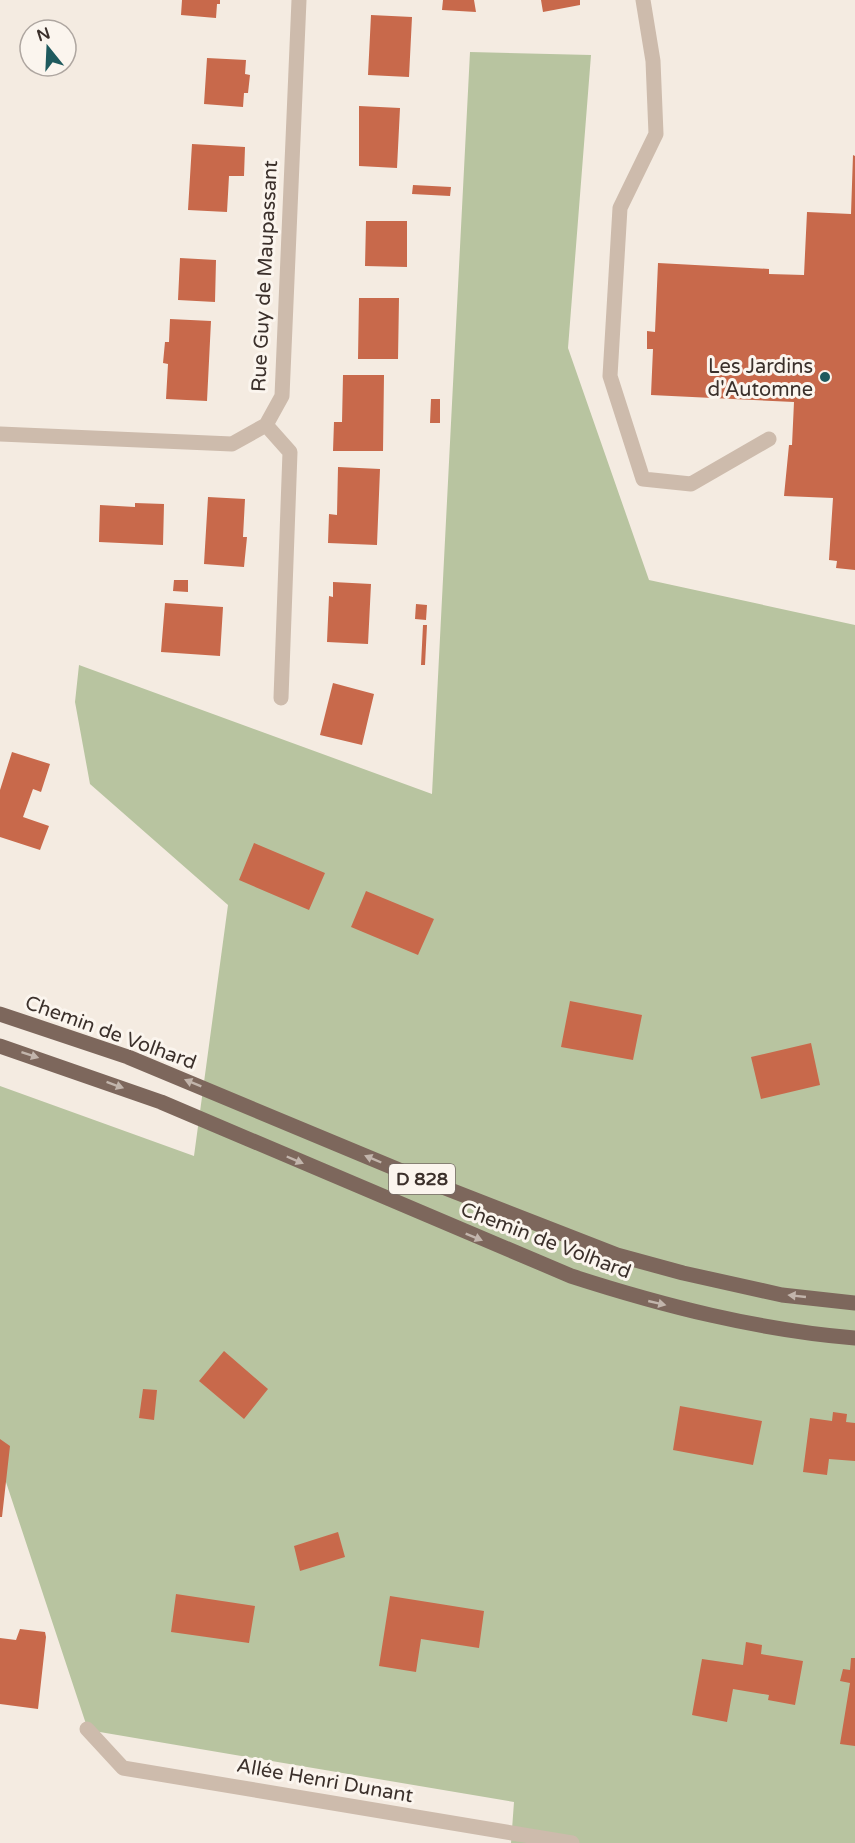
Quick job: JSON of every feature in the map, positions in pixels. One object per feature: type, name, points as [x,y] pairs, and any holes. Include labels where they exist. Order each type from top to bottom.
[{"type":"main road","name":"Chemin de Volhard","points":[[0,1014],[128,1057],[399,1170],[617,1255],[683,1273],[782,1295],[855,1303]]},
{"type":"main road","name":"Chemin de Volhard","points":[[0,1046],[161,1102],[571,1276],[641,1299],[727,1319],[820,1335],[855,1338]]},
{"type":"street","name":"Rue Guy de Maupassant","points":[[266,425],[282,396],[298,0]]},
{"type":"street","points":[[643,0],[653,61],[656,134],[620,208],[610,376],[642,479],[691,484],[769,439]]},
{"type":"street","points":[[0,434],[232,444],[266,425],[290,452],[281,698]]},
{"type":"street","name":"Allée Henri Dunant","points":[[87,1729],[123,1768],[572,1843]]},
{"type":"green space","points":[[470,52],[591,55],[568,348],[649,580],[855,625],[855,1843],[511,1843],[514,1802],[88,1730],[0,1464],[0,1086],[194,1156],[228,905],[90,784],[75,702],[79,665],[432,794]]},
{"type":"building","points":[[182,0],[220,0],[220,4],[217,4],[216,18],[181,15]]},
{"type":"building","points":[[443,0],[474,0],[476,12],[442,10]]},
{"type":"building","points":[[541,0],[580,0],[580,5],[543,12]]},
{"type":"building","points":[[371,15],[412,17],[409,77],[368,75]]},
{"type":"building","points":[[207,58],[246,60],[245,74],[250,75],[248,93],[244,93],[243,107],[204,104]]},
{"type":"building","points":[[359,106],[400,108],[397,168],[359,166]]},
{"type":"building","points":[[192,144],[245,147],[244,176],[229,176],[227,212],[188,210]]},
{"type":"building","name":"Les Jardins d'Automne","points":[[853,155],[855,156],[855,570],[836,568],[837,561],[829,560],[833,498],[784,496],[789,445],[792,445],[794,402],[651,395],[653,349],[647,349],[647,331],[655,332],[658,263],[769,269],[769,274],[804,275],[807,212],[851,214]]},
{"type":"building","points":[[413,185],[451,187],[450,196],[412,194]]},
{"type":"building","points":[[366,221],[407,221],[407,267],[365,266]]},
{"type":"building","points":[[180,258],[216,260],[215,302],[178,300]]},
{"type":"building","points":[[359,298],[399,298],[398,359],[358,359]]},
{"type":"building","points":[[170,319],[211,321],[207,401],[166,399],[168,364],[163,363],[165,342],[169,342]]},
{"type":"building","points":[[343,375],[384,375],[383,451],[333,451],[334,422],[342,422]]},
{"type":"building","points":[[431,399],[440,399],[440,423],[430,423]]},
{"type":"building","points":[[338,467],[380,469],[377,545],[328,543],[329,514],[337,515]]},
{"type":"building","points":[[208,497],[245,499],[243,537],[247,537],[244,567],[204,564]]},
{"type":"building","points":[[135,503],[164,504],[163,545],[99,542],[100,505],[135,507]]},
{"type":"building","points":[[174,580],[188,580],[188,592],[173,591]]},
{"type":"building","points":[[333,582],[371,584],[368,644],[327,642],[329,596],[333,597]]},
{"type":"building","points":[[165,603],[223,607],[220,656],[161,652]]},
{"type":"building","points":[[416,604],[427,605],[426,620],[415,619]]},
{"type":"building","points":[[423,625],[427,625],[425,665],[421,665]]},
{"type":"building","points":[[333,683],[374,694],[362,745],[320,735]]},
{"type":"building","points":[[12,752],[50,764],[41,792],[33,789],[23,817],[49,826],[40,850],[0,837],[0,790]]},
{"type":"building","points":[[254,843],[325,873],[309,910],[239,880]]},
{"type":"building","points":[[366,891],[434,919],[418,955],[351,927]]},
{"type":"building","points":[[570,1001],[642,1015],[633,1060],[561,1047]]},
{"type":"building","points":[[811,1043],[820,1085],[761,1099],[751,1057]]},
{"type":"building","points":[[224,1351],[268,1389],[244,1419],[199,1381]]},
{"type":"building","points":[[143,1389],[157,1390],[154,1420],[139,1418]]},
{"type":"building","points":[[680,1406],[762,1421],[753,1465],[673,1450]]},
{"type":"building","points":[[833,1412],[847,1414],[846,1422],[855,1423],[855,1461],[829,1459],[827,1475],[803,1472],[810,1418],[832,1421]]},
{"type":"building","points":[[0,1439],[10,1446],[2,1517],[0,1517]]},
{"type":"building","points":[[338,1532],[345,1557],[300,1571],[294,1546]]},
{"type":"building","points":[[176,1594],[255,1606],[249,1643],[171,1632]]},
{"type":"building","points":[[390,1596],[484,1611],[479,1648],[421,1639],[416,1672],[379,1666]]},
{"type":"building","points":[[20,1629],[45,1632],[38,1709],[0,1704],[0,1638],[16,1640]]},
{"type":"building","points":[[746,1642],[762,1645],[761,1654],[803,1661],[795,1705],[768,1700],[769,1695],[733,1689],[727,1722],[692,1715],[702,1659],[743,1665]]},
{"type":"building","points":[[851,1658],[855,1658],[855,1746],[840,1744],[850,1683],[840,1681],[843,1669],[850,1670]]},
{"type":"place","name":"Les Jardins d'Automne","points":[[825,377]]}]
